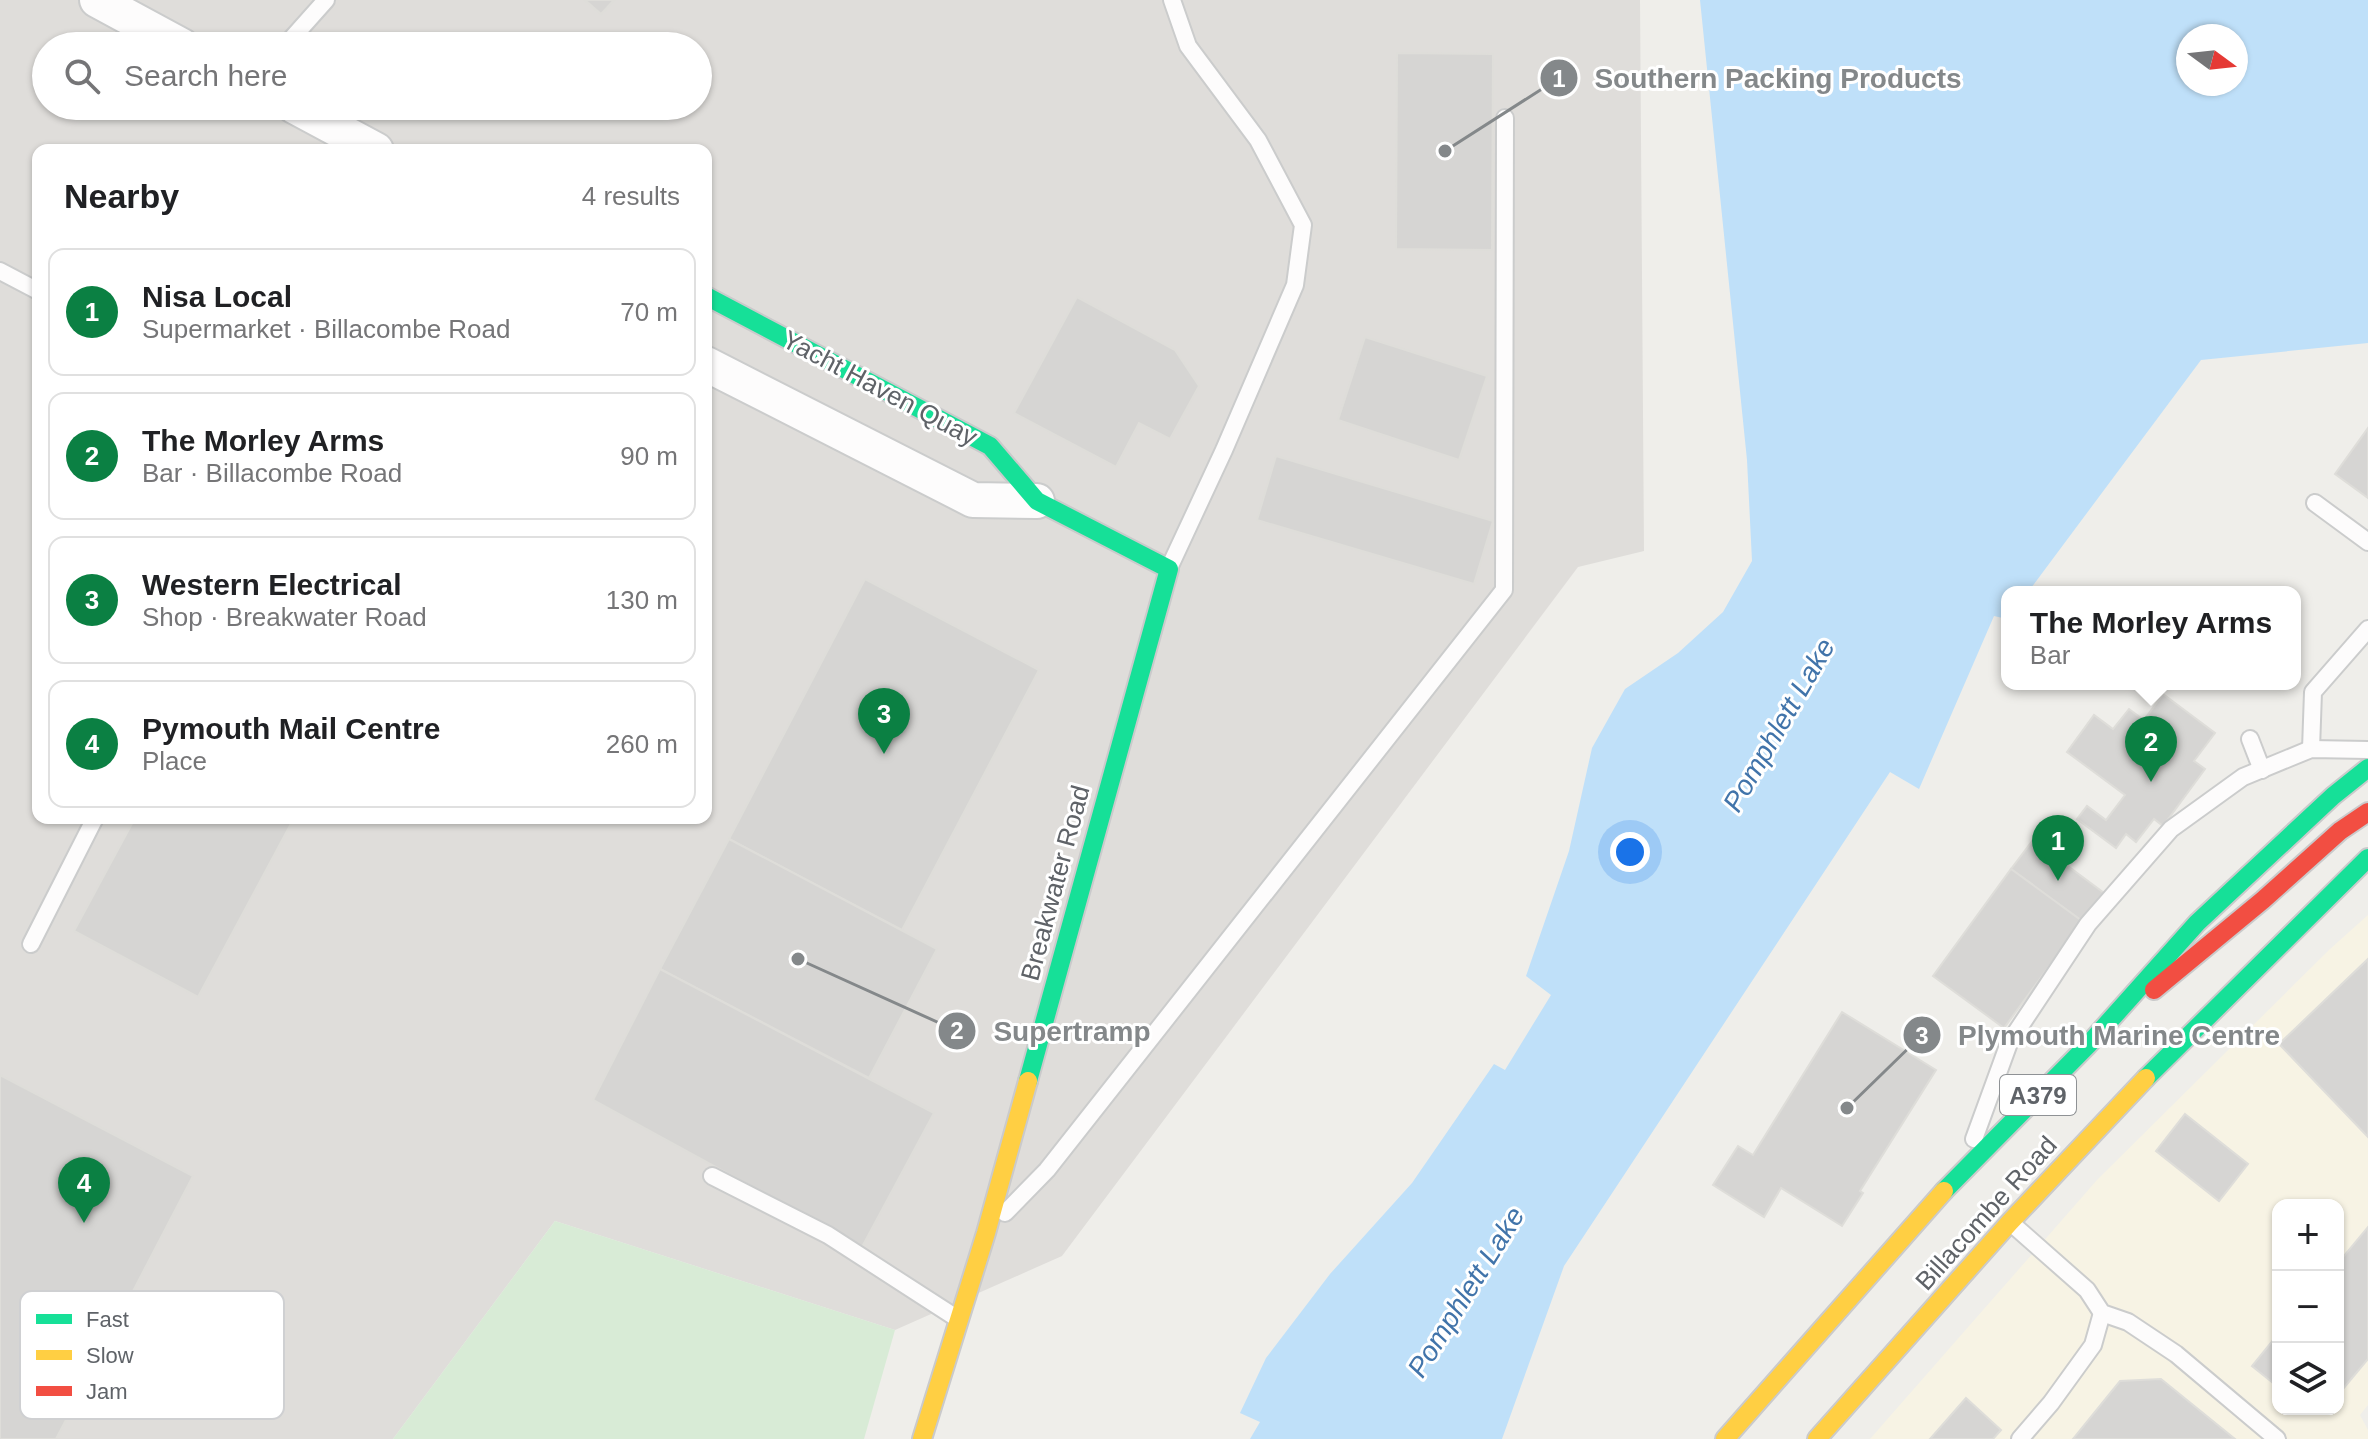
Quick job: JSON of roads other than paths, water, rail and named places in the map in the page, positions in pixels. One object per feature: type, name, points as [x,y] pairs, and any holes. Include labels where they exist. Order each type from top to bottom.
[{"type":"street","points":[[97,0],[156,32]]},
{"type":"street","points":[[320,120],[365,144]]},
{"type":"street","name":"Yacht Haven Quay","points":[[712,299],[990,446],[1037,501],[1169,569]]},
{"type":"street","name":"Yacht Haven Quay","points":[[712,367],[973,500],[1037,501]]},
{"type":"street","name":"Breakwater Road","points":[[922,1439],[986,1233],[1169,569]]},
{"type":"street","name":"Billacombe Road","points":[[1725,1439],[1963,1170],[2088,1045],[2197,923],[2333,796],[2368,768]]},
{"type":"street","name":"Billacombe Road","points":[[2088,1045],[2263,900],[2340,831],[2368,812]]},
{"type":"street","name":"Billacombe Road","points":[[1817,1439],[2010,1222],[2172,1051],[2368,858]]},
{"type":"lane","points":[[297,32],[326,0]]},
{"type":"lane","points":[[1169,569],[1295,285],[1303,225],[1258,140],[1188,46],[1172,0]]},
{"type":"lane","points":[[986,1233],[1047,1170],[1504,590],[1505,118]]},
{"type":"lane","points":[[0,271],[32,288]]},
{"type":"lane","points":[[2315,503],[2368,542]]},
{"type":"lane","points":[[2311,749],[2313,692],[2368,629]]},
{"type":"lane","points":[[2250,739],[2262,770]]},
{"type":"lane","points":[[1963,1170],[2009,1043],[2088,924],[2171,829],[2243,777],[2311,749],[2368,750]]},
{"type":"lane","points":[[31,944],[92,824]]},
{"type":"lane","points":[[712,1176],[828,1235],[959,1320]]},
{"type":"lane","points":[[2010,1222],[2087,1290],[2102,1313],[2128,1322],[2176,1354],[2277,1439]]},
{"type":"lane","points":[[2020,1439],[2051,1403],[2093,1345],[2102,1313]]},
{"type":"water","name":"Pomphlett Lake","points":[[1700,0],[2368,0],[2368,343],[2201,360],[2032,586],[2001,586],[2001,618],[1994,616],[1919,789],[1890,772],[1564,1266],[1502,1439],[1250,1439],[1260,1422],[1240,1413],[1266,1358],[1330,1274],[1412,1183],[1494,1064],[1505,1070],[1551,995],[1526,976],[1569,851],[1592,748],[1625,689],[1678,653],[1723,612],[1752,561],[1747,460]]},
{"type":"place","name":"Southern Packing Products","points":[[1445,151]]},
{"type":"place","name":"Western Electrical","points":[[884,754]]},
{"type":"place","name":"The Morley Arms","points":[[2151,782]]},
{"type":"place","name":"Nisa Local","points":[[2058,881]]},
{"type":"place","name":"Supertramp","points":[[798,959]]},
{"type":"place","name":"Plymouth Marine Centre","points":[[1847,1108]]},
{"type":"place","name":"Pymouth Mail Centre","points":[[84,1223]]}]
